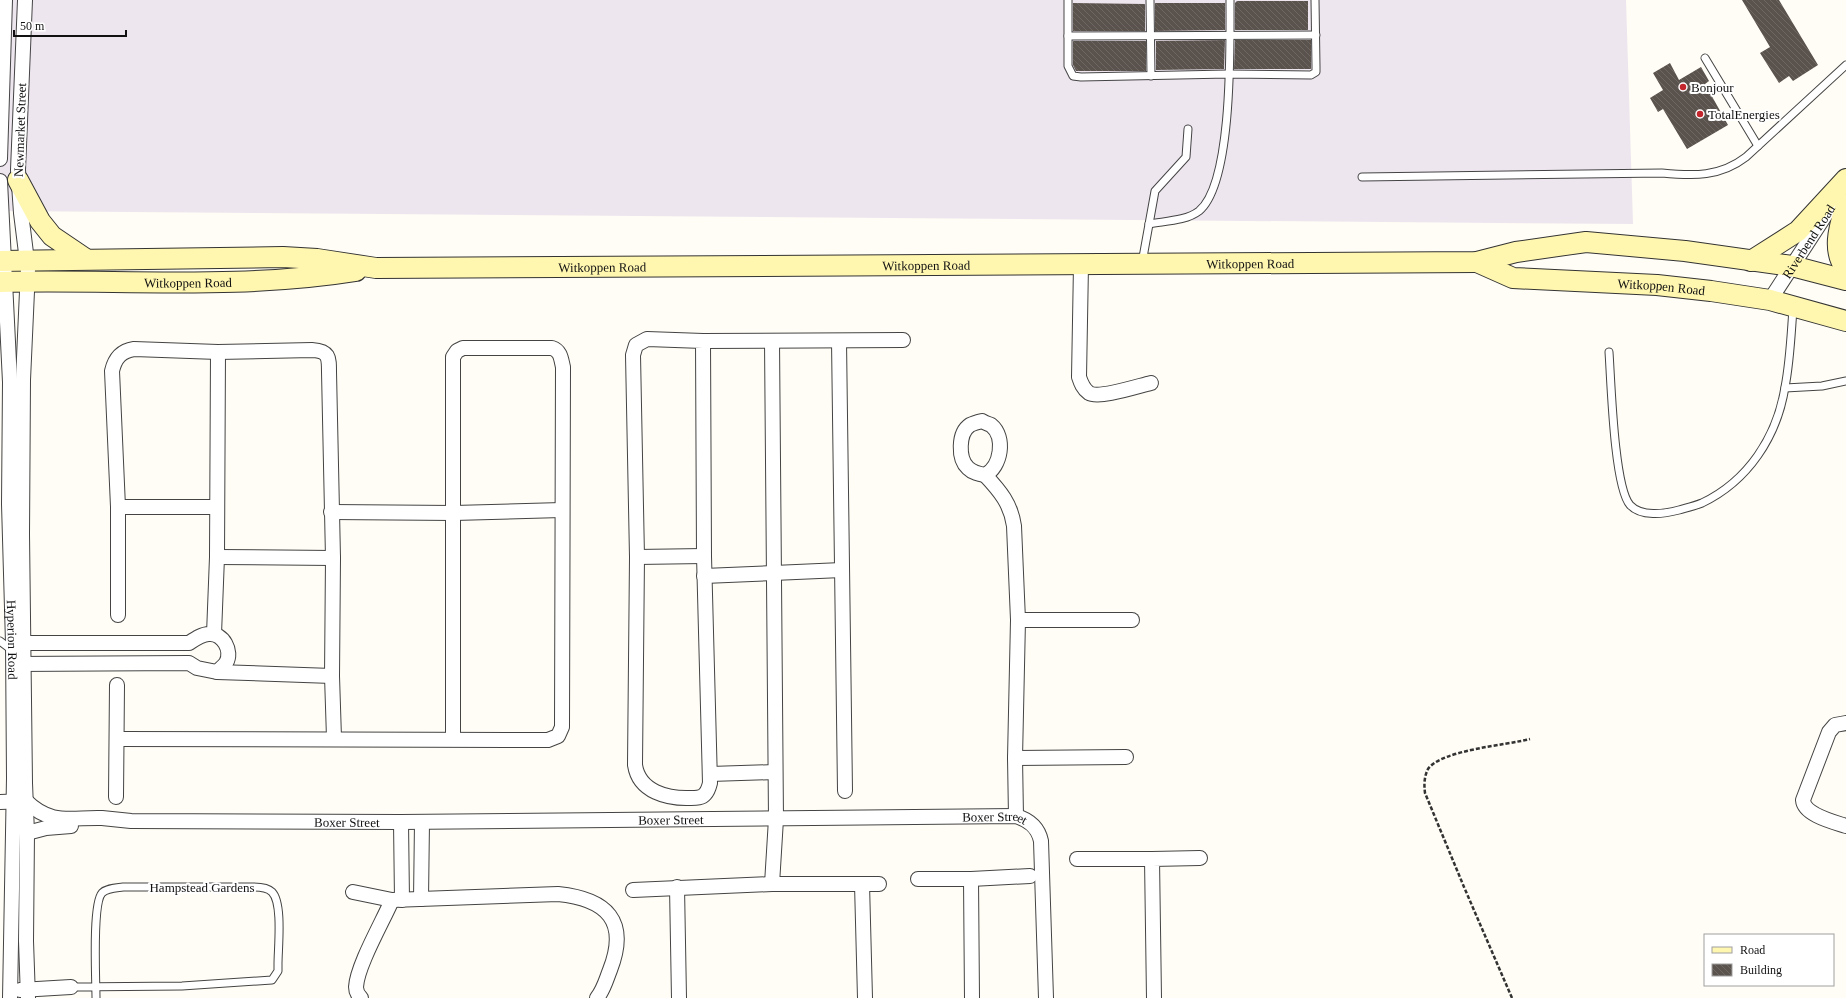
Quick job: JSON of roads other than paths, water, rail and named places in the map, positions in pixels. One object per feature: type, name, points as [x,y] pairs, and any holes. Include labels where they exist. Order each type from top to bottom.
[{"type":"main road","points":[[1751,260],[1798,231],[1846,179]]},
{"type":"main road","points":[[9,180],[52,236],[86,259]]},
{"type":"main road","points":[[1846,204],[1838,241],[1838,253],[1846,269]]},
{"type":"main road","name":"Witkoppen Road","points":[[2,281],[241,280],[318,277],[376,268],[1477,262],[1516,252],[1586,242],[1637,246],[1751,260],[1792,266],[1846,280]]},
{"type":"main road","name":"Witkoppen Road","points":[[1,261],[283,257],[318,259],[376,268]]},
{"type":"main road","name":"Witkoppen Road","points":[[1477,262],[1513,278],[1657,285],[1770,300],[1846,321]]},
{"type":"street","name":"Newmarket Street","points":[[0,158],[5,0]]},
{"type":"street","name":"Newmarket Street","points":[[2,281],[1,261],[26,0]]},
{"type":"street","name":"Newmarket Street","points":[[9,180],[28,269],[28,282]]},
{"type":"street","name":"Riverbend Road","points":[[1770,300],[1846,183]]},
{"type":"street","points":[[1081,265],[1079,377],[1082,386],[1090,394],[1100,395],[1151,383]]},
{"type":"street","name":"Hyperion Road","points":[[2,281],[10,382],[9,504],[14,651]]},
{"type":"street","name":"Hyperion Road","points":[[10,994],[14,651],[23,380],[28,282]]},
{"type":"street","points":[[703,341],[704,576],[710,774],[706,794],[701,797],[683,798],[662,795],[649,788],[636,773],[637,557],[633,355],[636,345],[647,339],[703,341],[903,340]]},
{"type":"street","points":[[772,341],[776,818],[772,884]]},
{"type":"street","points":[[839,341],[845,791]]},
{"type":"street","points":[[116,739],[334,738],[453,740],[548,740],[561,734],[563,367],[558,352],[552,348],[467,347],[457,351],[452,361],[454,513],[453,740]]},
{"type":"street","points":[[118,615],[118,507],[112,370],[115,361],[123,352],[134,349],[218,352],[312,350],[326,353],[329,362],[333,558],[332,676],[334,738]]},
{"type":"street","points":[[214,634],[217,557],[218,352]]},
{"type":"street","points":[[985,476],[1007,502],[1012,514],[1018,620],[1015,758],[1016,816]]},
{"type":"street","points":[[118,507],[217,507]]},
{"type":"street","points":[[331,512],[454,513],[562,510]]},
{"type":"street","points":[[637,557],[704,556]]},
{"type":"street","points":[[217,557],[333,558]]},
{"type":"street","points":[[704,576],[842,570]]},
{"type":"street","points":[[1018,620],[1132,620]]},
{"type":"street","points":[[14,651],[124,643],[189,643],[207,634],[214,634],[224,641],[228,655],[226,663],[217,672]]},
{"type":"street","points":[[124,643],[125,663]]},
{"type":"street","points":[[14,651],[125,663],[189,663],[198,668],[217,672],[332,676]]},
{"type":"street","points":[[116,797],[117,685]]},
{"type":"street","points":[[1846,723],[1835,725],[1830,732],[1803,800],[1804,807],[1811,812],[1846,826]]},
{"type":"street","points":[[1015,758],[1126,757]]},
{"type":"street","points":[[710,774],[775,772]]},
{"type":"street","name":"Hyperion Road","points":[[13,802],[27,833],[26,941],[28,993]]},
{"type":"street","name":"Boxer Street","points":[[13,802],[51,818],[103,818],[131,821],[422,822],[1016,816],[1028,821],[1038,830],[1041,841],[1046,998]]},
{"type":"street","name":"Boxer Street","points":[[27,833],[46,828],[101,825],[131,821]]},
{"type":"street","points":[[361,998],[358,995],[356,988],[360,972],[397,900],[401,822]]},
{"type":"street","points":[[421,899],[422,822]]},
{"type":"street","points":[[1077,859],[1200,858]]},
{"type":"street","points":[[1152,859],[1154,998]]},
{"type":"street","points":[[918,879],[971,879],[1030,876]]},
{"type":"street","points":[[971,879],[972,998]]},
{"type":"street","points":[[633,890],[772,884],[880,884]]},
{"type":"street","points":[[862,884],[865,998]]},
{"type":"street","points":[[677,887],[679,998]]},
{"type":"street","points":[[353,892],[397,900],[558,894],[583,898],[596,903],[612,919],[618,938],[616,955],[603,991],[597,998]]},
{"type":"street","name":"Hampstead Gardens","points":[[10,994],[71,987]]},
{"type":"lane","points":[[1068,0],[1068,66],[1073,76],[1228,74],[1312,75],[1316,72],[1315,0]]},
{"type":"lane","points":[[1150,0],[1151,76]]},
{"type":"lane","points":[[1149,224],[1188,217],[1198,211],[1210,198],[1220,165],[1227,118],[1230,0]]},
{"type":"lane","points":[[1068,36],[1316,35]]},
{"type":"lane","points":[[1705,58],[1758,146]]},
{"type":"lane","points":[[1362,177],[1704,174],[1722,171],[1734,165],[1758,146],[1846,65]]},
{"type":"lane","points":[[1142,265],[1155,191],[1186,157],[1188,129]]},
{"type":"lane","points":[[1609,352],[1618,466],[1622,490],[1630,505],[1641,512],[1655,514],[1674,511],[1701,503],[1741,477],[1764,449],[1772,430],[1785,388],[1793,306]]},
{"type":"lane","points":[[1785,388],[1822,386],[1846,380]]},
{"type":"lane","name":"Hampstead Gardens","points":[[71,987],[96,987],[182,986],[272,980],[276,975],[278,964],[278,907],[274,895],[269,890],[254,887],[123,887],[106,890],[99,899],[97,907],[96,987],[96,998]]},
{"type":"place","name":"Bonjour","points":[[1683,87]]},
{"type":"place","name":"TotalEnergies","points":[[1700,114]]}]
